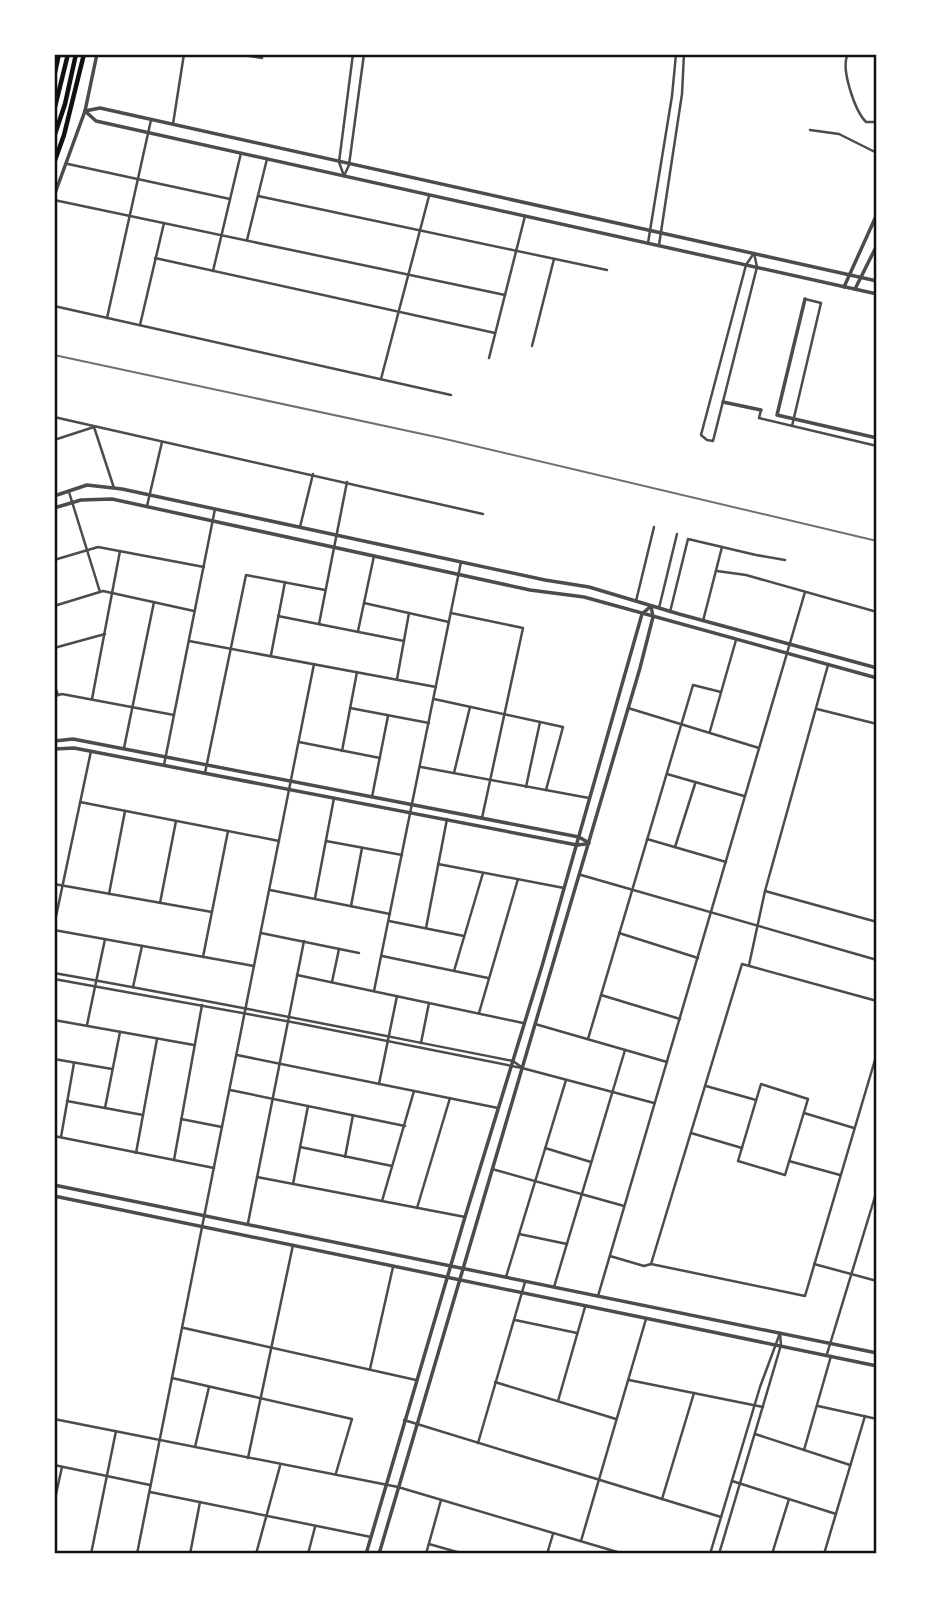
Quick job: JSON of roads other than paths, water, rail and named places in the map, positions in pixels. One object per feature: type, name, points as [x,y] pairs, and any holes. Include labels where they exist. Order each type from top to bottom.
[{"type":"main road","points":[[54,77],[59,54]]},
{"type":"main road","points":[[54,111],[68,54]]},
{"type":"main road","points":[[54,163],[64,135],[84,54]]},
{"type":"main road","points":[[54,137],[65,104],[75,57]]},
{"type":"street","points":[[97,54],[85,111],[54,198],[505,295]]},
{"type":"street","points":[[173,125],[184,54]]},
{"type":"street","points":[[235,54],[262,58]]},
{"type":"street","points":[[344,176],[339,162],[353,54]]},
{"type":"street","points":[[344,176],[349,164],[364,54]]},
{"type":"street","points":[[648,243],[672,96],[676,54]]},
{"type":"street","points":[[659,246],[681,94],[684,54]]},
{"type":"street","points":[[848,54],[845,59],[846,73],[858,109],[866,122],[877,122]]},
{"type":"street","points":[[85,111],[100,108],[877,281]]},
{"type":"street","points":[[85,111],[96,121],[877,294]]},
{"type":"street","points":[[107,318],[151,120]]},
{"type":"street","points":[[810,131],[839,134],[877,153]]},
{"type":"street","points":[[213,271],[241,153]]},
{"type":"street","points":[[247,240],[267,159]]},
{"type":"street","points":[[68,164],[230,198]]},
{"type":"street","points":[[381,379],[429,195]]},
{"type":"street","points":[[258,196],[607,271]]},
{"type":"street","points":[[844,287],[877,214]]},
{"type":"street","points":[[489,358],[525,216]]},
{"type":"street","points":[[140,325],[164,223]]},
{"type":"street","points":[[855,289],[877,245]]},
{"type":"street","points":[[754,253],[757,267],[713,441],[707,440],[701,435],[746,265],[754,253]]},
{"type":"street","points":[[155,258],[495,333]]},
{"type":"street","points":[[532,346],[554,259]]},
{"type":"street","points":[[792,426],[821,303],[806,299],[777,415],[877,438]]},
{"type":"street","points":[[54,306],[451,395]]},
{"type":"street","points":[[723,402],[761,410],[759,418],[877,446]]},
{"type":"street","points":[[54,417],[483,514]]},
{"type":"street","points":[[54,440],[94,427]]},
{"type":"street","points":[[94,427],[114,488]]},
{"type":"street","points":[[147,506],[162,442]]},
{"type":"street","points":[[300,527],[313,474]]},
{"type":"street","points":[[319,624],[347,482]]},
{"type":"street","points":[[54,496],[87,485],[149,495],[589,587],[670,612],[877,668]]},
{"type":"street","points":[[69,491],[100,592]]},
{"type":"street","points":[[54,508],[96,498],[147,506],[530,590],[584,597],[877,678]]},
{"type":"street","points":[[164,765],[215,509]]},
{"type":"street","points":[[636,601],[654,527]]},
{"type":"street","points":[[659,608],[677,534]]},
{"type":"street","points":[[670,612],[688,539],[785,560]]},
{"type":"street","points":[[54,560],[98,547],[204,567]]},
{"type":"street","points":[[703,621],[722,547]]},
{"type":"street","points":[[92,699],[120,551]]},
{"type":"street","points":[[359,631],[374,555]]},
{"type":"street","points":[[374,991],[461,562]]},
{"type":"street","points":[[717,571],[746,575],[877,612]]},
{"type":"street","points":[[205,773],[246,575],[325,590]]},
{"type":"street","points":[[271,656],[285,582]]},
{"type":"street","points":[[54,606],[100,592],[195,611]]},
{"type":"street","points":[[598,1296],[805,592]]},
{"type":"street","points":[[124,748],[154,602]]},
{"type":"street","points":[[364,603],[449,622]]},
{"type":"street","points":[[366,1554],[564,888],[642,614],[651,606]]},
{"type":"street","points":[[379,1554],[628,708],[653,617],[651,606]]},
{"type":"street","points":[[397,680],[409,613]]},
{"type":"street","points":[[451,613],[523,628],[482,818]]},
{"type":"street","points":[[278,616],[404,641]]},
{"type":"street","points":[[54,648],[106,634]]},
{"type":"street","points":[[189,640],[436,687]]},
{"type":"street","points":[[709,733],[736,640]]},
{"type":"street","points":[[137,1554],[314,664]]},
{"type":"street","points":[[748,965],[765,891],[828,665]]},
{"type":"street","points":[[342,751],[357,672]]},
{"type":"street","points":[[54,684],[56,696],[62,694],[174,715]]},
{"type":"street","points":[[588,1039],[693,685],[721,692]]},
{"type":"street","points":[[434,699],[563,727],[546,790]]},
{"type":"street","points":[[454,773],[470,706]]},
{"type":"street","points":[[350,708],[429,723]]},
{"type":"street","points":[[628,708],[760,748]]},
{"type":"street","points":[[817,709],[877,724]]},
{"type":"street","points":[[373,797],[388,716]]},
{"type":"street","points":[[526,787],[540,722]]},
{"type":"street","points":[[54,741],[73,738],[579,836],[589,843]]},
{"type":"street","points":[[299,743],[380,758]]},
{"type":"street","points":[[54,749],[62,747],[91,751],[576,845],[589,843]]},
{"type":"street","points":[[91,751],[54,928],[254,966]]},
{"type":"street","points":[[421,767],[590,798]]},
{"type":"street","points":[[667,774],[745,797]]},
{"type":"street","points":[[676,847],[696,782]]},
{"type":"street","points":[[315,899],[334,798]]},
{"type":"street","points":[[80,802],[279,841]]},
{"type":"street","points":[[109,894],[125,811]]},
{"type":"street","points":[[426,928],[447,819]]},
{"type":"street","points":[[160,903],[176,821]]},
{"type":"street","points":[[203,957],[228,831]]},
{"type":"street","points":[[647,839],[726,862]]},
{"type":"street","points":[[326,841],[403,855]]},
{"type":"street","points":[[351,906],[362,848]]},
{"type":"street","points":[[438,864],[564,888]]},
{"type":"street","points":[[454,971],[483,872]]},
{"type":"street","points":[[579,875],[877,960]]},
{"type":"street","points":[[479,1013],[519,879]]},
{"type":"street","points":[[54,884],[212,912]]},
{"type":"street","points":[[270,890],[390,914]]},
{"type":"street","points":[[765,891],[877,922]]},
{"type":"street","points":[[389,921],[464,936]]},
{"type":"street","points":[[261,933],[359,953]]},
{"type":"street","points":[[619,933],[698,958]]},
{"type":"street","points":[[87,1026],[105,939]]},
{"type":"street","points":[[247,1224],[304,942]]},
{"type":"street","points":[[133,987],[142,946]]},
{"type":"street","points":[[332,982],[339,949]]},
{"type":"street","points":[[382,956],[490,978]]},
{"type":"street","points":[[651,1264],[743,964],[877,1001]]},
{"type":"street","points":[[54,973],[246,1008],[388,1042],[522,1068],[655,1104]]},
{"type":"street","points":[[297,975],[524,1023]]},
{"type":"street","points":[[54,979],[390,1037],[513,1061],[522,1068]]},
{"type":"street","points":[[601,995],[680,1019]]},
{"type":"street","points":[[379,1084],[397,996]]},
{"type":"street","points":[[421,1043],[429,1003]]},
{"type":"street","points":[[174,1160],[201,1005]]},
{"type":"street","points":[[54,1020],[194,1045]]},
{"type":"street","points":[[535,1024],[667,1062]]},
{"type":"street","points":[[105,1108],[120,1032]]},
{"type":"street","points":[[136,1153],[157,1039]]},
{"type":"street","points":[[554,1287],[625,1050]]},
{"type":"street","points":[[610,1256],[644,1266],[651,1264],[805,1296],[877,1053]]},
{"type":"street","points":[[237,1055],[498,1108]]},
{"type":"street","points":[[54,1059],[113,1069]]},
{"type":"street","points":[[61,1138],[74,1063]]},
{"type":"street","points":[[506,1277],[566,1080]]},
{"type":"street","points":[[761,1084],[808,1099],[785,1175],[738,1161],[756,1100],[761,1084]]},
{"type":"street","points":[[705,1086],[756,1100]]},
{"type":"street","points":[[230,1090],[405,1126]]},
{"type":"street","points":[[382,1201],[414,1091]]},
{"type":"street","points":[[417,1208],[450,1098]]},
{"type":"street","points":[[67,1101],[143,1115]]},
{"type":"street","points":[[293,1184],[309,1106]]},
{"type":"street","points":[[804,1113],[854,1128]]},
{"type":"street","points":[[345,1157],[353,1115]]},
{"type":"street","points":[[181,1119],[222,1127]]},
{"type":"street","points":[[691,1133],[742,1148]]},
{"type":"street","points":[[54,1136],[214,1168]]},
{"type":"street","points":[[300,1147],[393,1166]]},
{"type":"street","points":[[545,1147],[592,1162]]},
{"type":"street","points":[[789,1161],[840,1175]]},
{"type":"street","points":[[492,1169],[625,1206]]},
{"type":"street","points":[[257,1177],[465,1217]]},
{"type":"street","points":[[54,1185],[877,1353]]},
{"type":"street","points":[[804,1450],[818,1406],[830,1343],[877,1190]]},
{"type":"street","points":[[54,1196],[877,1366]]},
{"type":"street","points":[[519,1234],[567,1244]]},
{"type":"street","points":[[248,1458],[293,1245]]},
{"type":"street","points":[[814,1264],[877,1281]]},
{"type":"street","points":[[370,1369],[393,1266]]},
{"type":"street","points":[[478,1443],[526,1281]]},
{"type":"street","points":[[558,1401],[585,1305]]},
{"type":"street","points":[[581,1541],[646,1318]]},
{"type":"street","points":[[514,1320],[577,1333]]},
{"type":"street","points":[[182,1328],[416,1380]]},
{"type":"street","points":[[710,1554],[774,1344],[780,1333]]},
{"type":"street","points":[[719,1554],[781,1345],[780,1333]]},
{"type":"street","points":[[172,1378],[352,1419],[335,1475]]},
{"type":"street","points":[[629,1380],[763,1407]]},
{"type":"street","points":[[495,1382],[617,1420]]},
{"type":"street","points":[[195,1447],[209,1387]]},
{"type":"street","points":[[662,1499],[694,1393]]},
{"type":"street","points":[[818,1406],[877,1419]]},
{"type":"street","points":[[824,1554],[865,1416]]},
{"type":"street","points":[[54,1419],[398,1486],[624,1554]]},
{"type":"street","points":[[404,1420],[721,1517]]},
{"type":"street","points":[[91,1554],[116,1431]]},
{"type":"street","points":[[755,1434],[850,1465]]},
{"type":"street","points":[[256,1554],[281,1464]]},
{"type":"street","points":[[54,1465],[151,1485]]},
{"type":"street","points":[[54,1503],[62,1466]]},
{"type":"street","points":[[732,1481],[836,1514]]},
{"type":"street","points":[[149,1492],[371,1537]]},
{"type":"street","points":[[772,1554],[789,1499]]},
{"type":"street","points":[[426,1554],[441,1500]]},
{"type":"street","points":[[190,1554],[200,1502]]},
{"type":"street","points":[[308,1554],[316,1526]]},
{"type":"street","points":[[547,1554],[553,1533]]},
{"type":"street","points":[[429,1544],[464,1554]]},
{"type":"railway","points":[[54,355],[441,438],[877,541]]}]
